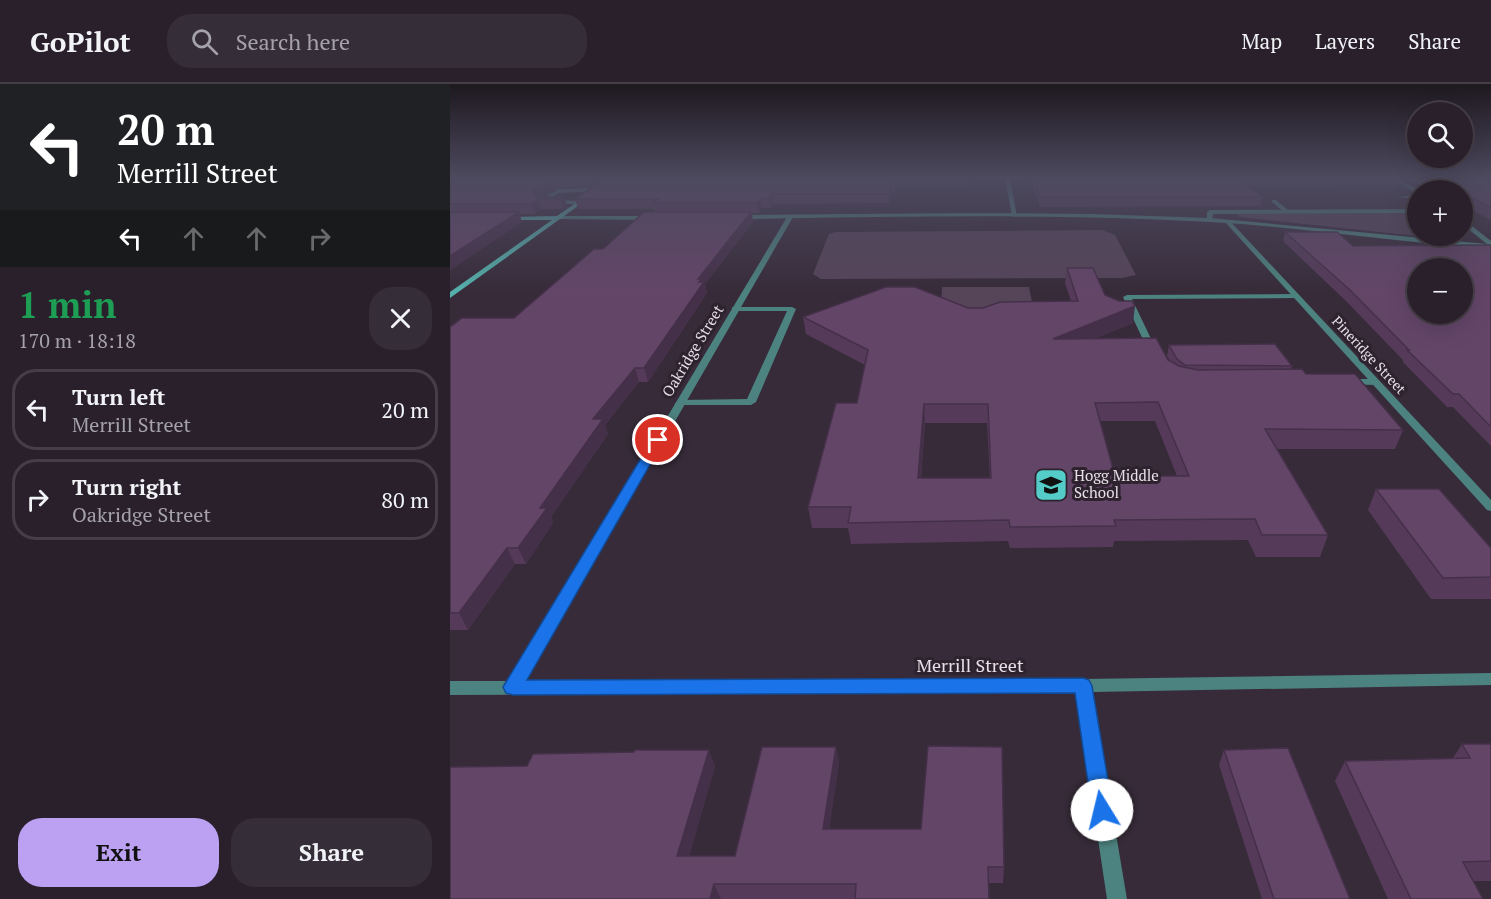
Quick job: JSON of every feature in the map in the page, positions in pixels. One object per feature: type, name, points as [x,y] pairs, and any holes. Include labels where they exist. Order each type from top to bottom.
[{"type":"main road","points":[[450,296],[561,216]]},
{"type":"main road","points":[[499,218],[558,218]]},
{"type":"street","points":[[727,217],[1008,216]]},
{"type":"street","points":[[1112,216],[1227,221],[1402,240],[1491,245]]},
{"type":"street","name":"Oakridge Street","points":[[513,687],[790,217]]},
{"type":"street","points":[[558,218],[661,218]]},
{"type":"street","name":"Pineridge Street","points":[[1227,221],[1491,507]]},
{"type":"street","points":[[1473,229],[1491,245]]},
{"type":"street","points":[[1165,364],[1160,354],[1150,346],[1127,297],[1295,296]]},
{"type":"street","points":[[680,403],[751,402],[792,309],[735,309]]},
{"type":"street","points":[[1336,382],[1375,382]]},
{"type":"street","name":"Merrill Street","points":[[450,688],[1083,686],[1491,680]]},
{"type":"street","points":[[1083,686],[1117,899]]},
{"type":"shaded area","points":[[1239,216],[1407,216],[1407,235],[1239,217]]},
{"type":"shaded area","points":[[1102,230],[1115,235],[1136,275],[1122,278],[821,279],[813,274],[829,234],[835,232]]},
{"type":"shaded area","points":[[942,287],[1029,287],[1033,307],[941,308]]},
{"type":"building","points":[[450,216],[513,216],[450,256]]},
{"type":"building","points":[[640,216],[748,216],[698,279],[701,279],[699,282],[704,282],[644,368],[635,368],[593,419],[603,419],[540,508],[547,508],[518,548],[507,548],[459,613],[450,613],[450,327],[462,318],[514,318],[594,249],[603,249]]},
{"type":"building","points":[[1285,232],[1337,232],[1353,246],[1491,245],[1491,427],[1459,394],[1453,394],[1407,350],[1409,350],[1351,291]]},
{"type":"building","points":[[1067,268],[1093,268],[1105,295],[1119,301],[1132,301],[1135,306],[1053,339],[1156,338],[1168,360],[1179,366],[1198,370],[1302,369],[1306,374],[1355,374],[1403,430],[1265,429],[1328,535],[1262,535],[1255,519],[1114,520],[1116,526],[1010,527],[1009,520],[848,523],[851,507],[808,507],[836,403],[857,403],[868,350],[803,317],[886,287],[915,287],[968,308],[983,308],[1000,302],[1078,301]],"holes":[[[1158,402],[1189,476],[1115,476],[1095,403]],[[924,404],[988,404],[991,478],[918,478]]]},
{"type":"building","points":[[1275,344],[1292,366],[1185,365],[1177,359],[1169,345]]},
{"type":"building","points":[[1376,489],[1439,489],[1491,548],[1491,577],[1443,578]]},
{"type":"building","points":[[1462,744],[1491,744],[1491,861],[1463,862],[1483,899],[1411,899],[1345,761],[1470,758]]},
{"type":"building","points":[[928,746],[1002,747],[1004,867],[988,867],[989,899],[855,899],[856,884],[714,884],[710,899],[450,899],[450,767],[527,766],[533,754],[709,750],[677,856],[735,856],[762,747],[836,747],[823,829],[921,829]]},
{"type":"building","points":[[1288,748],[1350,899],[1274,899],[1224,750]]},
{"type":"place","name":"Hogg Middle School","points":[[1051,485]]},
{"type":"route","points":[[658,440],[513,687],[1083,686],[1102,810]]}]
